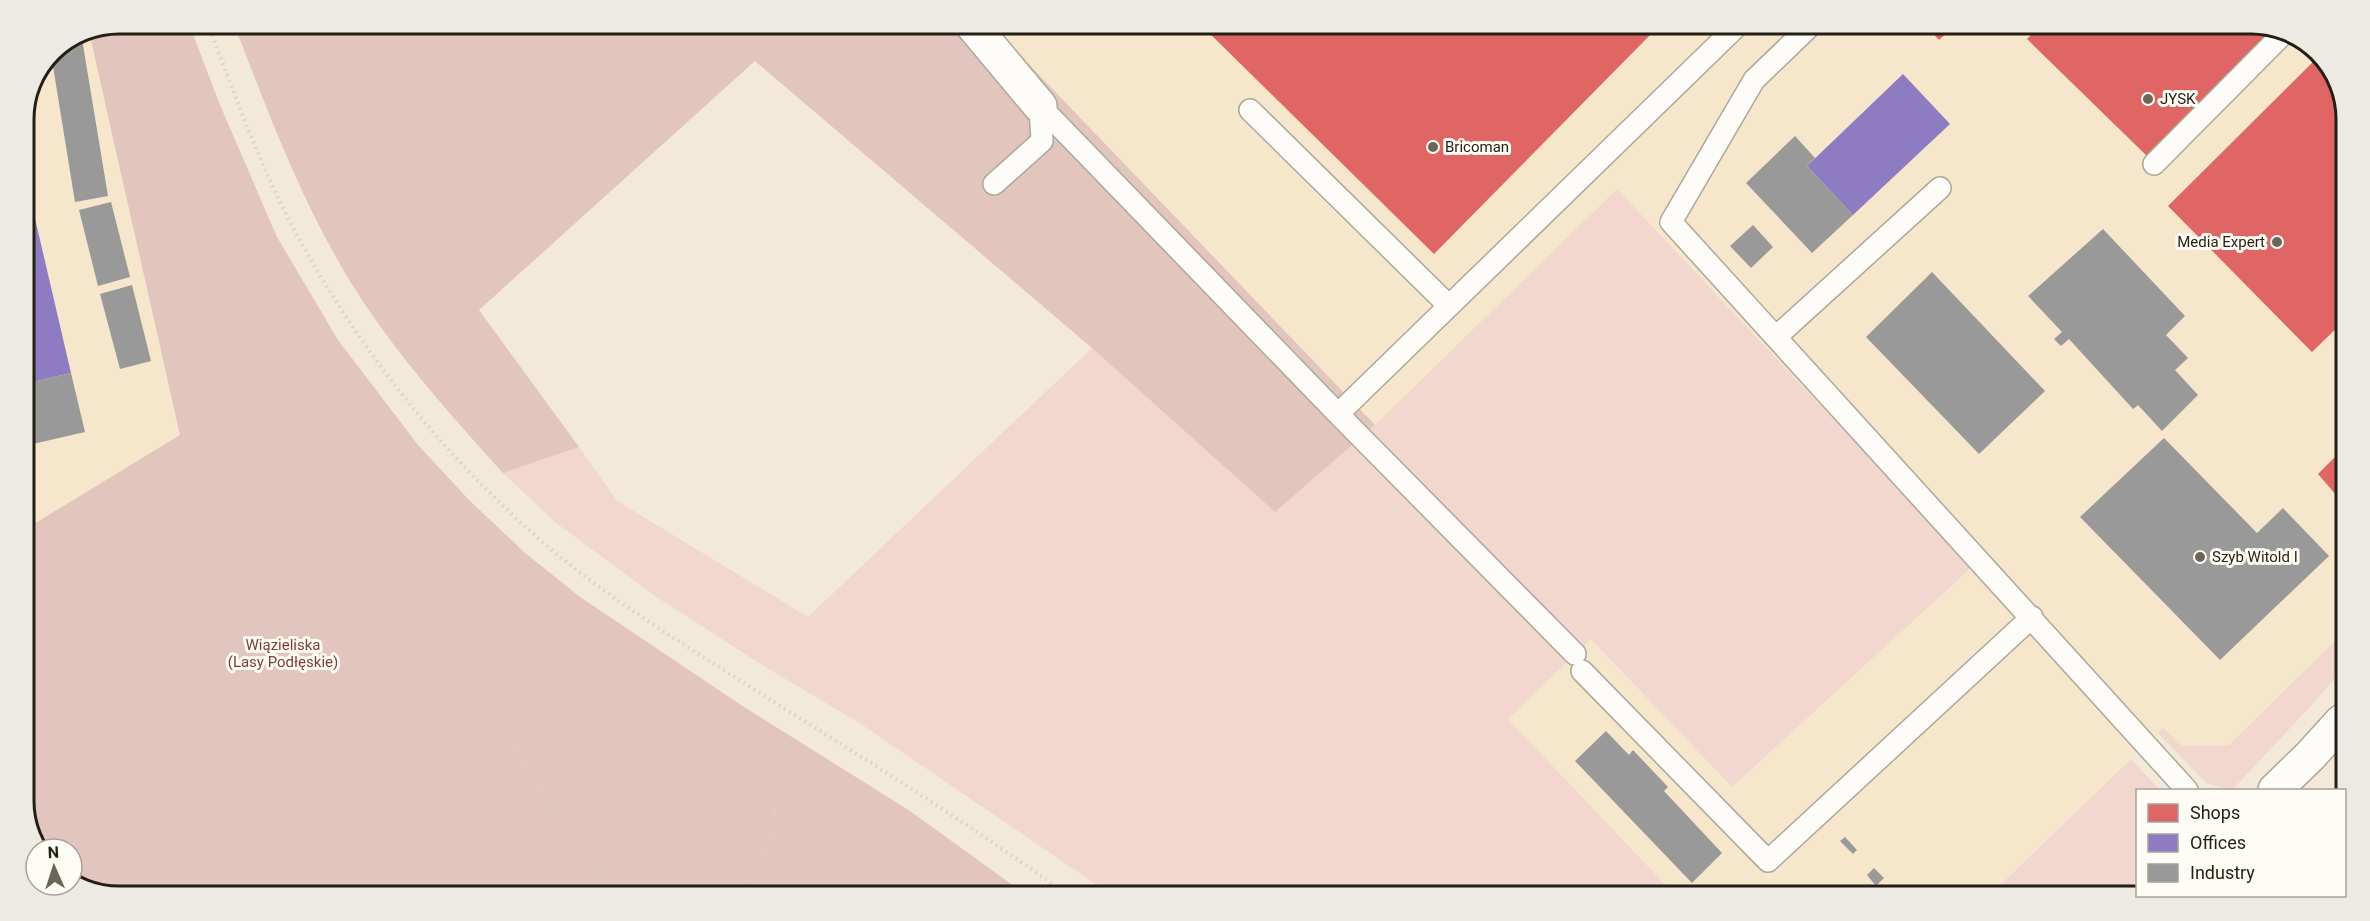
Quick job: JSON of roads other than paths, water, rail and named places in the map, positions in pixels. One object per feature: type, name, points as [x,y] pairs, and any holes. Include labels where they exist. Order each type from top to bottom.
[{"type":"street","points":[[981,35],[1040,106]]},
{"type":"street","points":[[2276,789],[2336,728]]},
{"type":"lane","points":[[1338,414],[1728,35]]},
{"type":"lane","points":[[1801,35],[1754,80],[1671,222],[1777,336],[2186,789]]},
{"type":"lane","points":[[2154,164],[2278,39]]},
{"type":"lane","points":[[994,184],[1042,141],[1040,106]]},
{"type":"lane","points":[[1040,106],[1768,861],[2032,617]]},
{"type":"lane","points":[[1250,110],[1449,306]]},
{"type":"lane","points":[[1777,336],[1940,188]]},
{"type":"place","name":"JYSK","points":[[2148,99]]},
{"type":"place","name":"Bricoman","points":[[1433,147]]},
{"type":"place","name":"Media Expert","points":[[2277,242]]},
{"type":"place","name":"Szyb Witold I","points":[[2200,557]]},
{"type":"park label","name":"Wiązieliska (Lasy Podłęskie)","points":[[283,654]]}]
